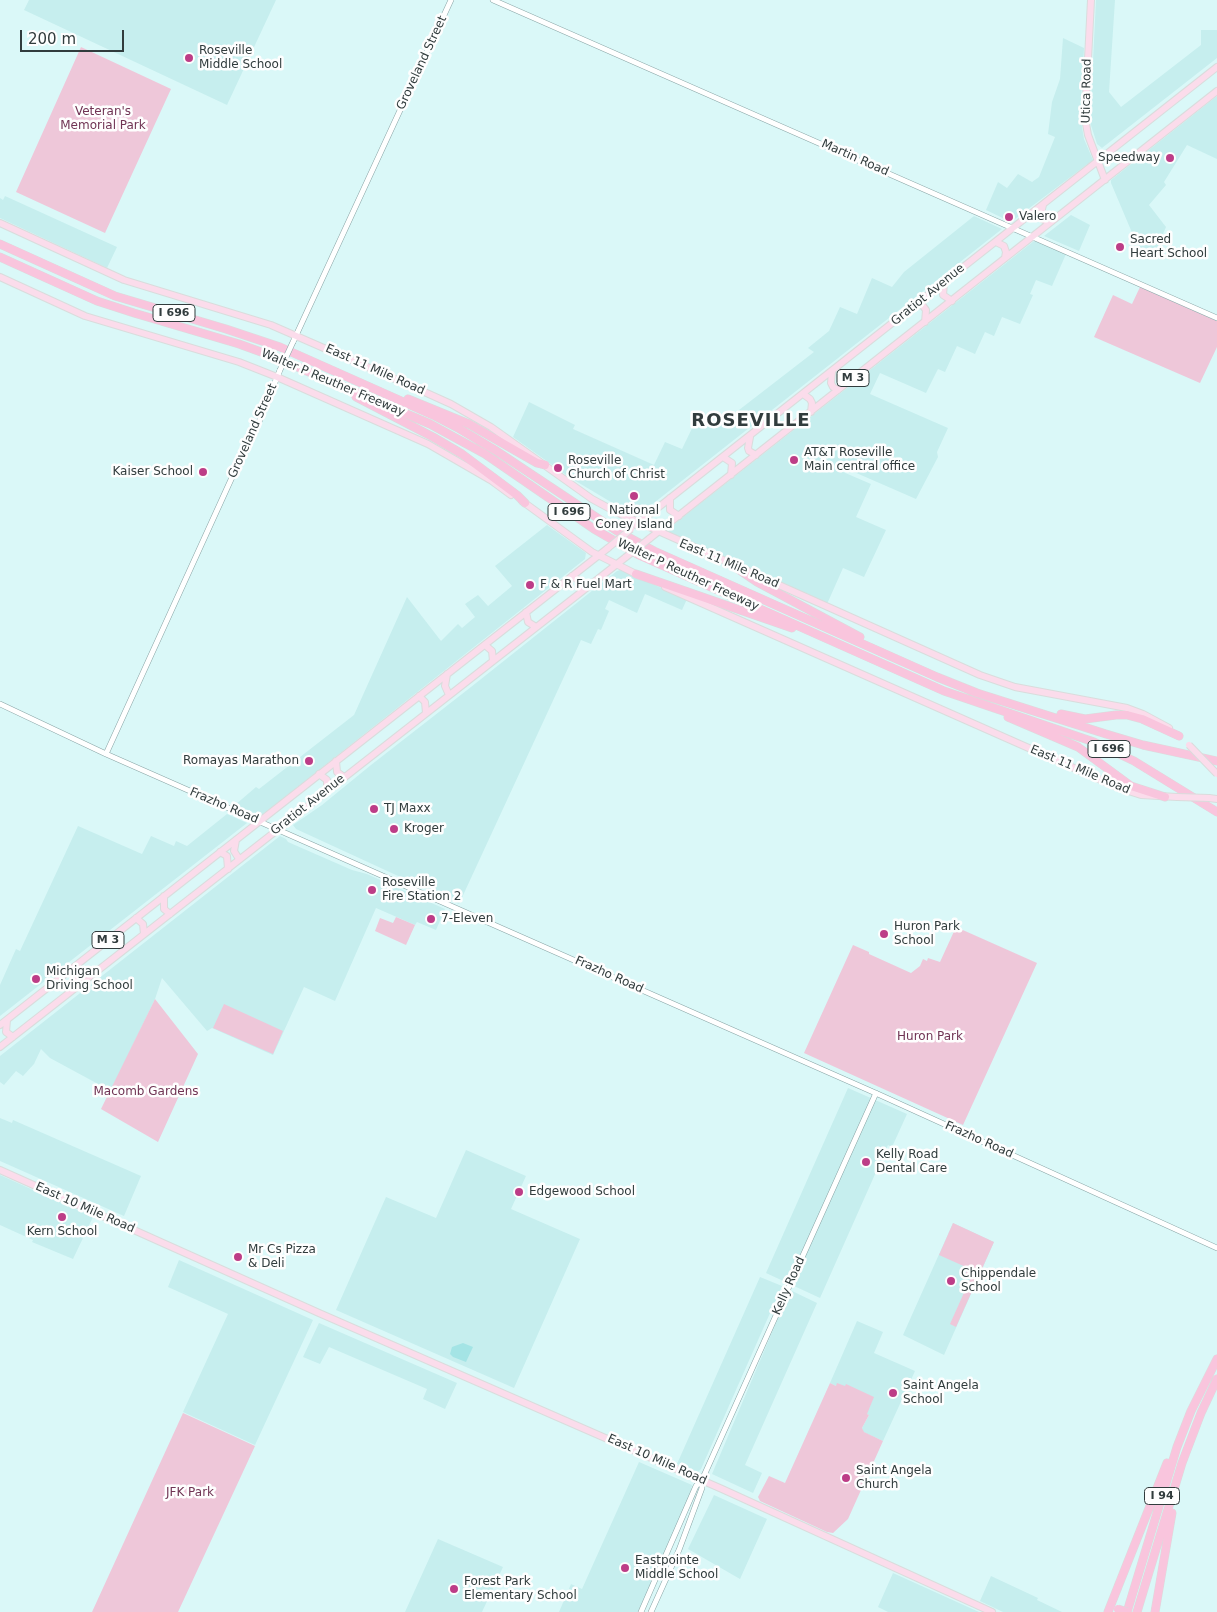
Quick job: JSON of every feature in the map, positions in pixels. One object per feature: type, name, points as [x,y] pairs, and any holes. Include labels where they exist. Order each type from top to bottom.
[{"type":"highway","name":"Walter P Reuther Freeway","points":[[0,244],[108,293],[258,339],[435,416],[495,450],[617,532],[654,551],[937,677],[997,699],[1143,745],[1217,761]]},
{"type":"highway","name":"Walter P Reuther Freeway","points":[[0,257],[103,303],[239,344],[293,365],[422,421],[464,441],[594,529],[640,554],[944,691],[990,708],[1075,734],[1112,750],[1134,761],[1217,812]]},
{"type":"highway","points":[[293,365],[305,373],[348,392],[446,445],[512,490],[525,503]]},
{"type":"highway","points":[[350,379],[386,390],[469,424],[537,463],[545,465]]},
{"type":"highway","points":[[732,565],[791,600],[877,646],[913,662],[937,677]]},
{"type":"highway","points":[[636,574],[771,620],[828,643],[850,649]]},
{"type":"highway","points":[[997,699],[1028,704],[1079,719],[1116,715],[1134,716],[1179,736]]},
{"type":"highway","points":[[990,708],[1013,720],[1078,747],[1131,786],[1165,797]]},
{"type":"highway","name":"I 94","points":[[1127,1612],[1177,1447],[1217,1359]]},
{"type":"highway","name":"I 94","points":[[1137,1612],[1182,1463],[1201,1413],[1217,1379]]},
{"type":"highway","points":[[1108,1612],[1187,1411],[1205,1382]]},
{"type":"highway","points":[[1155,1612],[1168,1526],[1201,1413]]},
{"type":"highway","points":[[1108,1612],[1113,1608],[1127,1612]]},
{"type":"main road","name":"Utica Road","points":[[1091,0],[1085,118],[1088,135],[1105,180]]},
{"type":"main road","name":"Gratiot Avenue","points":[[638,524],[1217,68]]},
{"type":"main road","name":"Gratiot Avenue","points":[[658,532],[1217,91]]},
{"type":"main road","points":[[1044,204],[1040,212],[1041,218],[1049,223]]},
{"type":"main road","name":"East 11 Mile Road","points":[[0,224],[135,284],[249,317],[295,339],[451,404],[491,427],[592,499],[638,524],[997,681],[1032,691],[1127,708],[1152,718],[1179,736],[1217,774]]},
{"type":"main road","points":[[996,242],[1004,246],[1005,258]]},
{"type":"main road","name":"East 11 Mile Road","points":[[0,277],[85,316],[279,374],[428,444],[492,481],[525,503],[550,523],[599,555],[636,574],[1119,788],[1141,795],[1217,799]]},
{"type":"main road","points":[[944,283],[943,295],[952,301]]},
{"type":"main road","points":[[917,304],[926,310],[925,322]]},
{"type":"main road","points":[[833,371],[830,383],[838,390]]},
{"type":"main road","points":[[803,394],[812,403],[811,412]]},
{"type":"main road","points":[[750,436],[748,448],[749,451],[756,455]]},
{"type":"main road","points":[[723,458],[732,463],[731,475]]},
{"type":"main road","points":[[670,498],[670,510],[673,514],[679,516]]},
{"type":"main road","name":"M 3","points":[[599,555],[638,524]]},
{"type":"main road","name":"M 3","points":[[617,564],[658,532]]},
{"type":"main road","name":"Gratiot Avenue","points":[[0,1025],[599,555]]},
{"type":"main road","name":"Gratiot Avenue","points":[[0,1047],[617,564]]},
{"type":"main road","points":[[572,576],[581,582],[581,592]]},
{"type":"main road","points":[[526,612],[528,622],[536,627]]},
{"type":"main road","points":[[485,645],[492,652],[493,661]]},
{"type":"main road","points":[[447,674],[445,686],[449,695]]},
{"type":"main road","points":[[419,696],[425,702],[426,713]]},
{"type":"main road","points":[[336,761],[337,772],[344,777]]},
{"type":"main road","points":[[320,774],[327,780],[327,790]]},
{"type":"main road","points":[[236,840],[234,851],[239,859]]},
{"type":"main road","points":[[220,852],[227,856],[228,869]]},
{"type":"main road","points":[[164,896],[164,909],[170,914]]},
{"type":"main road","points":[[136,918],[143,924],[144,934]]},
{"type":"main road","points":[[69,970],[75,975],[78,986]]},
{"type":"main road","points":[[7,1020],[6,1032],[12,1037]]},
{"type":"main road","name":"East 10 Mile Road","points":[[0,1170],[319,1313],[702,1480],[992,1612]]},
{"type":"street","name":"Groveland Street","points":[[106,754],[451,0]]},
{"type":"street","name":"Martin Road","points":[[493,0],[1217,318]]},
{"type":"street","name":"Frazho Road","points":[[0,704],[106,754],[876,1093],[1217,1248]]},
{"type":"street","name":"Kelly Road","points":[[641,1612],[696,1486],[702,1480],[876,1093]]},
{"type":"street","name":"Kelly Road","points":[[651,1612],[679,1550],[702,1488],[702,1480]]},
{"type":"street","points":[[679,1550],[680,1540],[686,1524],[681,1522]]},
{"type":"street","points":[[665,1559],[666,1563],[660,1578],[662,1580],[666,1579]]},
{"type":"shaded area","name":"Roseville Middle School","points":[[29,0],[276,0],[227,105],[24,10]]},
{"type":"shaded area","points":[[1096,0],[1115,0],[1109,92],[1121,107],[1201,45],[1201,30],[1217,30],[1217,58],[1102,148],[1097,144],[1090,122]]},
{"type":"shaded area","points":[[1063,38],[1084,48],[1080,115],[1084,139],[1093,160],[1011,222],[986,210],[998,182],[1007,188],[1018,174],[1032,182],[1039,177],[1055,137],[1048,134],[1052,102],[1060,79]]},
{"type":"shaded area","points":[[1217,96],[1217,159],[1187,145],[1164,182],[1166,185],[1149,205],[1166,227],[1155,252],[1148,260],[1133,235],[1111,180]]},
{"type":"shaded area","points":[[5,196],[117,247],[107,268],[0,218],[0,198],[3,200]]},
{"type":"shaded area","points":[[1071,215],[1090,225],[1079,251],[1044,236]]},
{"type":"shaded area","points":[[974,216],[1002,229],[636,517],[569,477],[513,437],[529,402],[575,425],[573,429],[654,465],[665,442],[682,449],[697,418],[717,427],[814,352],[808,348],[829,331],[840,307],[857,314],[872,278],[892,287],[904,272]]},
{"type":"shaded area","points":[[1034,241],[1066,254],[1052,286],[1036,280],[1030,294],[1033,295],[1020,324],[1002,317],[994,336],[985,332],[975,354],[957,346],[945,372],[938,369],[926,393],[880,373],[870,394],[948,428],[937,452],[938,457],[916,499],[838,465],[836,469],[871,484],[856,517],[886,530],[864,577],[843,568],[827,604],[670,534],[670,528],[678,521]]},
{"type":"shaded area","points":[[547,525],[586,553],[585,559],[261,816],[235,805],[256,787],[259,789],[354,715],[407,597],[441,641],[458,624],[462,628],[475,617],[465,604],[478,595],[488,606],[512,586],[495,566]]},
{"type":"shaded area","points":[[620,570],[687,599],[682,610],[645,594],[637,613],[609,600],[605,609],[609,611],[601,630],[598,629],[591,644],[581,640],[459,904],[296,829],[293,825],[322,805]]},
{"type":"shaded area","points":[[227,814],[247,823],[0,1016],[0,985],[16,949],[20,951],[78,826],[142,854],[151,836],[174,846],[176,841],[187,846]]},
{"type":"shaded area","points":[[280,836],[288,842],[352,870],[367,874],[445,909],[436,930],[417,922],[415,925],[376,908],[335,1001],[304,987],[273,1055],[212,1028],[207,1031],[162,978],[155,999],[111,1091],[50,1058],[41,1049],[34,1064],[23,1076],[16,1071],[4,1085],[0,1082],[0,1056]]},
{"type":"shaded area","points":[[848,1088],[907,1114],[892,1147],[888,1145],[820,1298],[766,1273]]},
{"type":"shaded area","points":[[0,1118],[12,1123],[13,1120],[141,1176],[124,1216],[0,1161]]},
{"type":"shaded area","points":[[466,1150],[526,1176],[511,1209],[580,1239],[514,1388],[336,1310],[386,1197],[436,1218]]},
{"type":"shaded area","points":[[0,1175],[93,1217],[73,1259],[32,1242],[33,1240],[0,1225]]},
{"type":"shaded area","points":[[953,1223],[994,1242],[944,1355],[903,1335]]},
{"type":"shaded area","points":[[179,1260],[313,1320],[255,1445],[183,1412],[228,1314],[168,1287]]},
{"type":"shaded area","points":[[760,1277],[782,1286],[701,1469],[697,1473],[677,1464]]},
{"type":"shaded area","points":[[790,1290],[817,1303],[745,1465],[762,1473],[753,1493],[712,1474]]},
{"type":"shaded area","points":[[857,1321],[883,1332],[874,1353],[915,1371],[883,1441],[863,1432],[862,1428],[869,1415],[845,1386],[836,1386],[830,1383]]},
{"type":"shaded area","points":[[319,1323],[457,1383],[445,1409],[423,1399],[427,1389],[329,1347],[320,1364],[303,1357]]},
{"type":"shaded area","points":[[463,1343],[473,1347],[466,1362],[450,1354],[452,1347]]},
{"type":"shaded area","points":[[639,1462],[692,1485],[691,1492],[666,1551],[638,1612],[559,1612],[571,1584],[582,1589]]},
{"type":"shaded area","points":[[714,1495],[767,1519],[740,1579],[688,1549]]},
{"type":"shaded area","name":"Forest Park Elementary School","points":[[438,1539],[503,1567],[482,1612],[405,1612]]},
{"type":"shaded area","points":[[893,1573],[979,1612],[888,1612],[878,1607]]},
{"type":"shaded area","points":[[991,1576],[1038,1598],[1037,1600],[1062,1612],[1003,1612],[980,1601]]},
{"type":"green space","name":"Veteran's Memorial Park","points":[[81,47],[171,89],[105,233],[16,192]]},
{"type":"green space","points":[[1140,287],[1217,321],[1217,347],[1200,383],[1094,337],[1113,295],[1132,304]]},
{"type":"green space","points":[[396,917],[415,925],[406,945],[375,931],[380,918],[393,923]]},
{"type":"green space","name":"Huron Park","points":[[956,927],[1037,963],[963,1125],[804,1053],[853,945],[911,973],[920,966],[923,959],[927,961],[928,958],[940,962]]},
{"type":"green space","name":"Macomb Gardens","points":[[155,999],[198,1054],[158,1142],[101,1109]]},
{"type":"green space","points":[[224,1004],[283,1031],[273,1054],[213,1028]]},
{"type":"green space","points":[[953,1223],[994,1242],[956,1327],[950,1324],[971,1277],[965,1275],[968,1268],[939,1255]]},
{"type":"green space","points":[[830,1383],[836,1386],[837,1383],[845,1386],[846,1384],[874,1397],[867,1414],[869,1415],[862,1428],[864,1432],[883,1441],[848,1519],[833,1533],[760,1501],[758,1497],[769,1476],[785,1483]]},
{"type":"green space","name":"JFK Park","points":[[183,1413],[255,1446],[178,1612],[92,1612]]},
{"type":"place","name":"Roseville Middle School","points":[[189,58]]},
{"type":"place","name":"Speedway","points":[[1170,158]]},
{"type":"place","name":"Valero","points":[[1009,217]]},
{"type":"place","name":"Sacred Heart School","points":[[1120,247]]},
{"type":"place","name":"AT&T Roseville Main central office","points":[[794,460]]},
{"type":"place","name":"Roseville Church of Christ","points":[[558,468]]},
{"type":"place","name":"Kaiser School","points":[[203,472]]},
{"type":"place","name":"National Coney Island","points":[[634,496]]},
{"type":"place","name":"F & R Fuel Mart","points":[[530,585]]},
{"type":"place","name":"Romayas Marathon","points":[[309,761]]},
{"type":"place","name":"TJ Maxx","points":[[374,809]]},
{"type":"place","name":"Kroger","points":[[394,829]]},
{"type":"place","name":"Roseville Fire Station 2","points":[[372,890]]},
{"type":"place","name":"7-Eleven","points":[[431,919]]},
{"type":"place","name":"Huron Park School","points":[[884,934]]},
{"type":"place","name":"Michigan Driving School","points":[[36,979]]},
{"type":"place","name":"Kelly Road Dental Care","points":[[866,1162]]},
{"type":"place","name":"Edgewood School","points":[[519,1192]]},
{"type":"place","name":"Kern School","points":[[62,1217]]},
{"type":"place","name":"Mr Cs Pizza & Deli","points":[[238,1257]]},
{"type":"place","name":"Chippendale School","points":[[951,1281]]},
{"type":"place","name":"Saint Angela School","points":[[893,1393]]},
{"type":"place","name":"Saint Angela Church","points":[[846,1478]]},
{"type":"place","name":"Eastpointe Middle School","points":[[625,1568]]},
{"type":"place","name":"Forest Park Elementary School","points":[[454,1589]]},
{"type":"district","name":"ROSEVILLE","points":[[751,421]]}]
